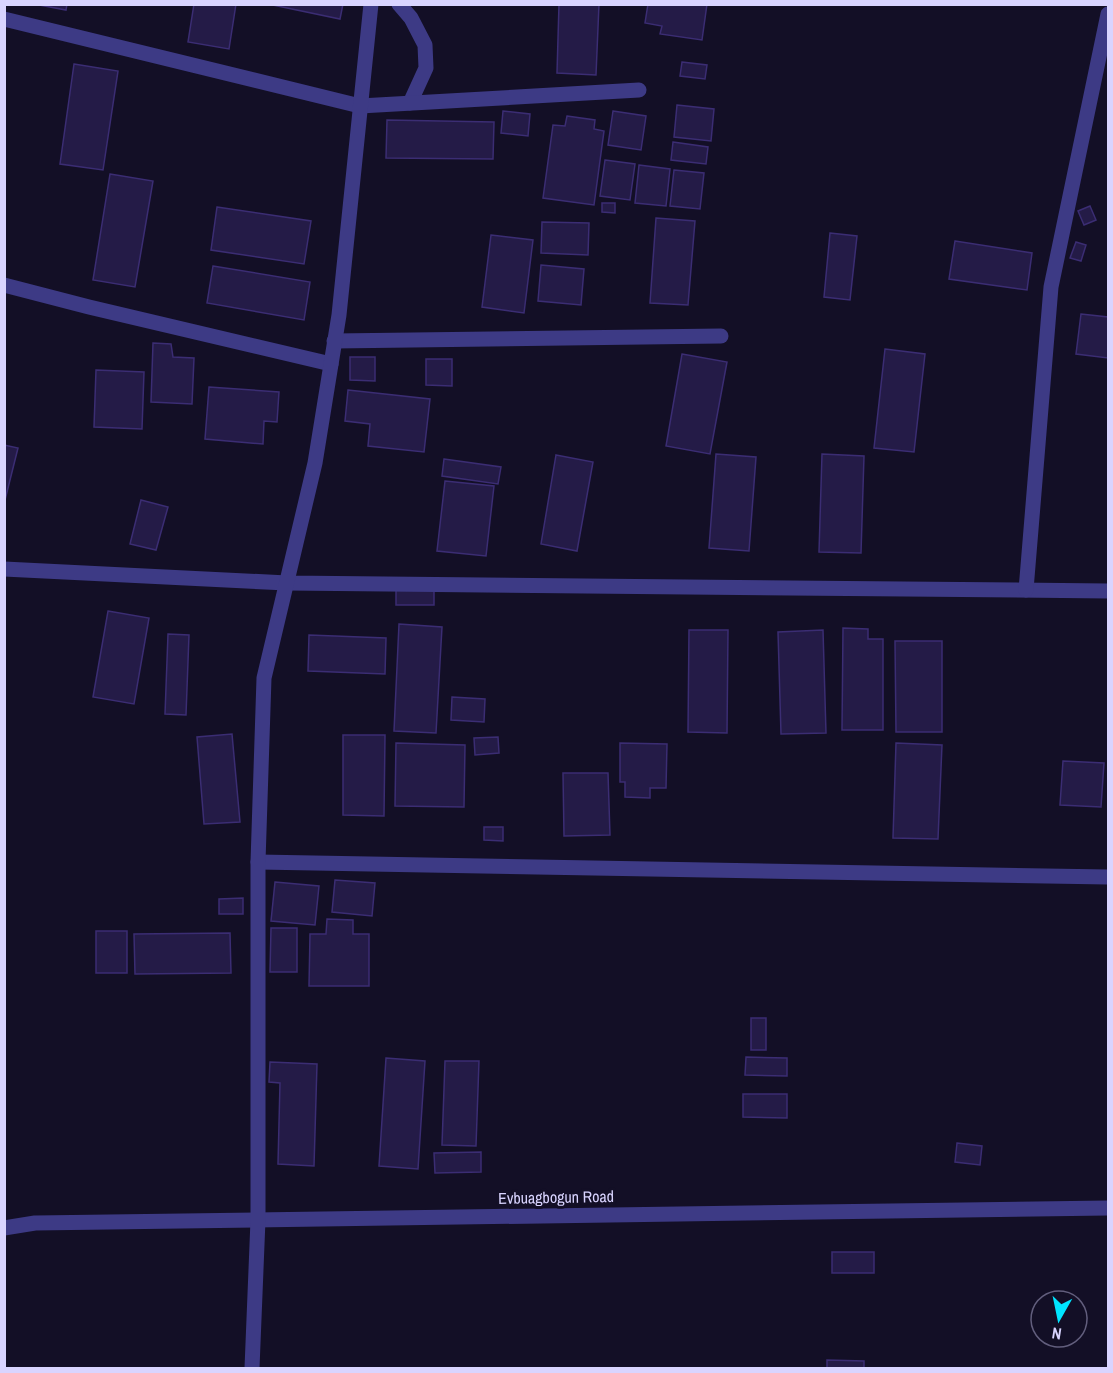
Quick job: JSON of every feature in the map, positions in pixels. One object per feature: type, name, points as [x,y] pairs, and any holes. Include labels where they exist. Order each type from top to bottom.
[{"type":"street","points":[[252,1368],[258,1220],[258,862],[264,678],[315,463],[339,315],[371,4]]},
{"type":"street","points":[[399,4],[411,18],[425,45],[426,68],[410,103]]},
{"type":"street","points":[[1026,590],[1051,286],[1108,14]]},
{"type":"street","points":[[4,20],[360,106],[639,90]]},
{"type":"street","points":[[4,285],[331,364]]},
{"type":"street","points":[[334,341],[721,336]]},
{"type":"street","points":[[4,569],[287,583],[1108,591]]},
{"type":"street","points":[[258,862],[1108,877]]},
{"type":"street","name":"Evbuagbogun Road","points":[[4,1228],[35,1223],[1108,1208]]},
{"type":"building","points":[[34,4],[67,4],[66,10]]},
{"type":"building","points":[[194,4],[236,4],[229,49],[188,42]]},
{"type":"building","points":[[268,4],[343,4],[340,19]]},
{"type":"building","points":[[559,4],[599,4],[596,75],[557,73]]},
{"type":"building","points":[[648,4],[707,4],[702,40],[660,34],[662,26],[645,23]]},
{"type":"building","points":[[682,62],[707,65],[705,79],[680,76]]},
{"type":"building","points":[[74,64],[118,71],[103,170],[60,164]]},
{"type":"building","points":[[677,105],[714,109],[711,141],[674,137]]},
{"type":"building","points":[[503,111],[530,114],[528,136],[501,133]]},
{"type":"building","points":[[613,111],[646,116],[641,150],[608,145]]},
{"type":"building","points":[[567,116],[595,120],[594,129],[604,131],[594,205],[543,198],[553,125],[565,126]]},
{"type":"building","points":[[387,120],[494,122],[493,159],[386,158]]},
{"type":"building","points":[[673,142],[708,147],[706,164],[671,160]]},
{"type":"building","points":[[605,160],[635,164],[630,200],[600,196]]},
{"type":"building","points":[[639,165],[670,169],[666,206],[635,203]]},
{"type":"building","points":[[674,170],[704,173],[700,209],[670,206]]},
{"type":"building","points":[[110,174],[153,181],[135,287],[93,280]]},
{"type":"building","points":[[602,203],[615,203],[615,213],[602,212]]},
{"type":"building","points":[[1090,206],[1096,220],[1084,225],[1078,211]]},
{"type":"building","points":[[217,207],[311,221],[304,264],[211,250]]},
{"type":"building","points":[[656,218],[695,221],[688,305],[650,303]]},
{"type":"building","points":[[542,222],[589,223],[588,255],[541,253]]},
{"type":"building","points":[[830,233],[857,236],[850,300],[824,297]]},
{"type":"building","points":[[491,235],[533,240],[524,313],[482,307]]},
{"type":"building","points":[[955,241],[1032,253],[1027,290],[949,279]]},
{"type":"building","points":[[1076,242],[1086,245],[1081,261],[1070,258]]},
{"type":"building","points":[[541,265],[584,269],[581,305],[538,301]]},
{"type":"building","points":[[213,266],[310,282],[304,320],[207,303]]},
{"type":"building","points":[[1081,314],[1108,317],[1108,358],[1076,354]]},
{"type":"building","points":[[153,343],[171,344],[173,357],[194,358],[192,404],[151,402]]},
{"type":"building","points":[[885,349],[925,354],[914,452],[874,448]]},
{"type":"building","points":[[682,354],[727,362],[710,454],[666,446]]},
{"type":"building","points":[[350,357],[375,357],[375,381],[350,380]]},
{"type":"building","points":[[426,359],[452,359],[452,386],[426,385]]},
{"type":"building","points":[[96,370],[144,372],[142,429],[94,427]]},
{"type":"building","points":[[209,387],[279,392],[277,422],[264,421],[263,444],[205,439]]},
{"type":"building","points":[[348,390],[430,399],[424,452],[368,446],[370,424],[345,421]]},
{"type":"building","points":[[4,445],[18,448],[4,504]]},
{"type":"building","points":[[716,454],[756,457],[749,551],[709,548]]},
{"type":"building","points":[[822,454],[864,456],[861,553],[819,552]]},
{"type":"building","points":[[556,455],[593,462],[577,551],[541,544]]},
{"type":"building","points":[[444,459],[501,467],[498,484],[442,476]]},
{"type":"building","points":[[445,481],[494,486],[486,556],[437,551]]},
{"type":"building","points":[[141,500],[168,507],[156,550],[130,544]]},
{"type":"building","points":[[396,590],[434,590],[434,605],[396,605]]},
{"type":"building","points":[[108,611],[149,618],[134,704],[93,697]]},
{"type":"building","points":[[399,624],[442,627],[436,733],[394,731]]},
{"type":"building","points":[[843,628],[868,629],[868,639],[883,639],[883,730],[842,730]]},
{"type":"building","points":[[689,630],[728,630],[727,733],[688,732]]},
{"type":"building","points":[[823,630],[826,733],[781,734],[778,632]]},
{"type":"building","points":[[168,634],[189,635],[186,715],[165,714]]},
{"type":"building","points":[[309,635],[386,638],[385,674],[308,671]]},
{"type":"building","points":[[895,641],[942,641],[942,732],[896,732]]},
{"type":"building","points":[[452,697],[485,699],[484,722],[451,720]]},
{"type":"building","points":[[232,734],[240,822],[204,824],[197,737]]},
{"type":"building","points":[[343,735],[385,735],[384,816],[343,815]]},
{"type":"building","points":[[498,737],[499,753],[475,755],[474,738]]},
{"type":"building","points":[[396,743],[465,745],[464,807],[395,806]]},
{"type":"building","points":[[620,743],[667,744],[666,788],[650,788],[650,798],[625,797],[625,782],[620,782]]},
{"type":"building","points":[[896,743],[942,745],[938,839],[893,838]]},
{"type":"building","points":[[1063,761],[1104,763],[1101,807],[1060,805]]},
{"type":"building","points":[[563,773],[608,773],[610,835],[564,836]]},
{"type":"building","points":[[484,827],[503,827],[503,841],[484,840]]},
{"type":"building","points":[[335,880],[375,883],[372,916],[332,912]]},
{"type":"building","points":[[275,882],[319,886],[315,925],[271,921]]},
{"type":"building","points":[[243,898],[243,914],[219,914],[219,899]]},
{"type":"building","points":[[327,919],[353,920],[353,934],[369,934],[369,986],[309,986],[310,934],[326,934]]},
{"type":"building","points":[[271,928],[297,928],[297,972],[270,972]]},
{"type":"building","points":[[96,931],[127,931],[127,973],[96,973]]},
{"type":"building","points":[[230,933],[231,973],[135,974],[134,934]]},
{"type":"building","points":[[751,1018],[766,1018],[766,1050],[751,1050]]},
{"type":"building","points":[[746,1057],[787,1058],[787,1076],[745,1075]]},
{"type":"building","points":[[386,1058],[425,1061],[418,1169],[379,1166]]},
{"type":"building","points":[[445,1061],[479,1061],[476,1146],[442,1145]]},
{"type":"building","points":[[270,1062],[317,1064],[314,1166],[278,1164],[280,1083],[269,1082]]},
{"type":"building","points":[[743,1094],[787,1094],[787,1118],[743,1117]]},
{"type":"building","points":[[957,1143],[982,1146],[980,1165],[955,1162]]},
{"type":"building","points":[[481,1152],[481,1172],[435,1173],[434,1153]]},
{"type":"building","points":[[832,1252],[874,1252],[874,1273],[832,1273]]},
{"type":"building","points":[[827,1360],[864,1361],[864,1368],[827,1368]]}]
